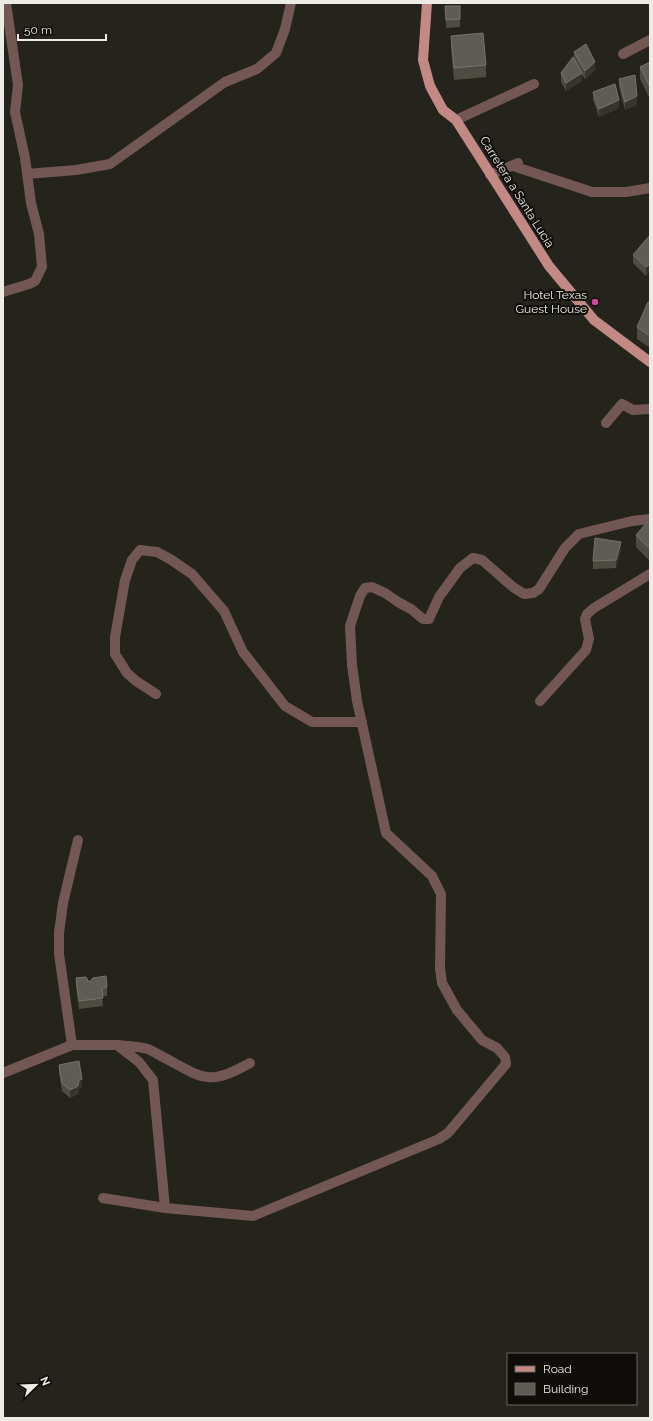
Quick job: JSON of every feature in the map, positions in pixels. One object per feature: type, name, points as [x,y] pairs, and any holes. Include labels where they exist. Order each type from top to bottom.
[{"type":"main road","name":"Carretera a Santa Lucía","points":[[427,3],[423,60],[430,86],[443,110],[456,120],[549,266],[594,320],[650,362]]},
{"type":"street","points":[[3,292],[35,281],[42,268],[39,234],[31,203],[25,158],[15,112],[18,85],[6,3]]},
{"type":"street","points":[[27,174],[76,170],[110,164],[225,82],[257,69],[276,53],[285,29],[291,3]]},
{"type":"street","points":[[623,54],[650,40]]},
{"type":"street","points":[[456,120],[534,84]]},
{"type":"street","points":[[490,175],[523,162]]},
{"type":"street","points":[[513,166],[592,192],[626,192],[650,188]]},
{"type":"street","points":[[606,424],[622,404],[633,410],[650,409]]},
{"type":"street","points":[[104,1198],[165,1208],[253,1216],[439,1139],[448,1133],[506,1064],[506,1057],[497,1048],[482,1040],[457,1010],[442,983],[440,968],[441,894],[432,876],[386,833],[357,700],[352,665],[350,626],[360,596],[365,588],[372,587],[411,608],[423,619],[429,619],[439,597],[460,568],[472,558],[482,560],[513,587],[524,594],[533,593],[539,589],[565,548],[579,534],[632,521],[650,519]]},
{"type":"street","points":[[156,694],[136,682],[127,673],[116,654],[115,637],[125,580],[132,560],[140,550],[157,552],[192,574],[224,611],[243,652],[285,706],[312,722],[362,722]]},
{"type":"street","points":[[540,702],[586,650],[589,639],[585,619],[587,614],[594,608],[650,574]]},
{"type":"street","points":[[72,1045],[58,954],[63,903],[78,840]]},
{"type":"street","points":[[3,1073],[72,1045],[117,1046],[147,1049],[194,1074],[211,1078],[226,1076],[250,1063]]},
{"type":"street","points":[[117,1046],[139,1062],[153,1080],[165,1208]]},
{"type":"building","points":[[445,6],[460,6],[460,19],[446,20]]},
{"type":"building","points":[[483,33],[486,65],[454,68],[451,36]]},
{"type":"building","points":[[586,44],[595,62],[585,71],[574,52]]},
{"type":"building","points":[[573,57],[582,73],[566,83],[561,73]]},
{"type":"building","points":[[650,62],[650,87],[640,67]]},
{"type":"building","points":[[635,75],[637,96],[625,102],[619,79]]},
{"type":"building","points":[[615,84],[619,100],[599,109],[593,92]]},
{"type":"building","points":[[650,235],[650,264],[646,267],[633,255]]},
{"type":"building","points":[[648,302],[650,303],[650,336],[637,327]]},
{"type":"building","points":[[650,519],[650,549],[636,535]]},
{"type":"building","points":[[595,538],[621,542],[616,560],[593,561]]},
{"type":"building","points":[[106,976],[107,987],[102,988],[103,998],[79,1001],[76,978],[86,977],[89,982],[93,978]]},
{"type":"building","points":[[79,1061],[82,1079],[79,1080],[78,1086],[70,1090],[62,1083],[59,1065]]},
{"type":"place","name":"Hotel Texas Guest House","points":[[595,302]]}]
